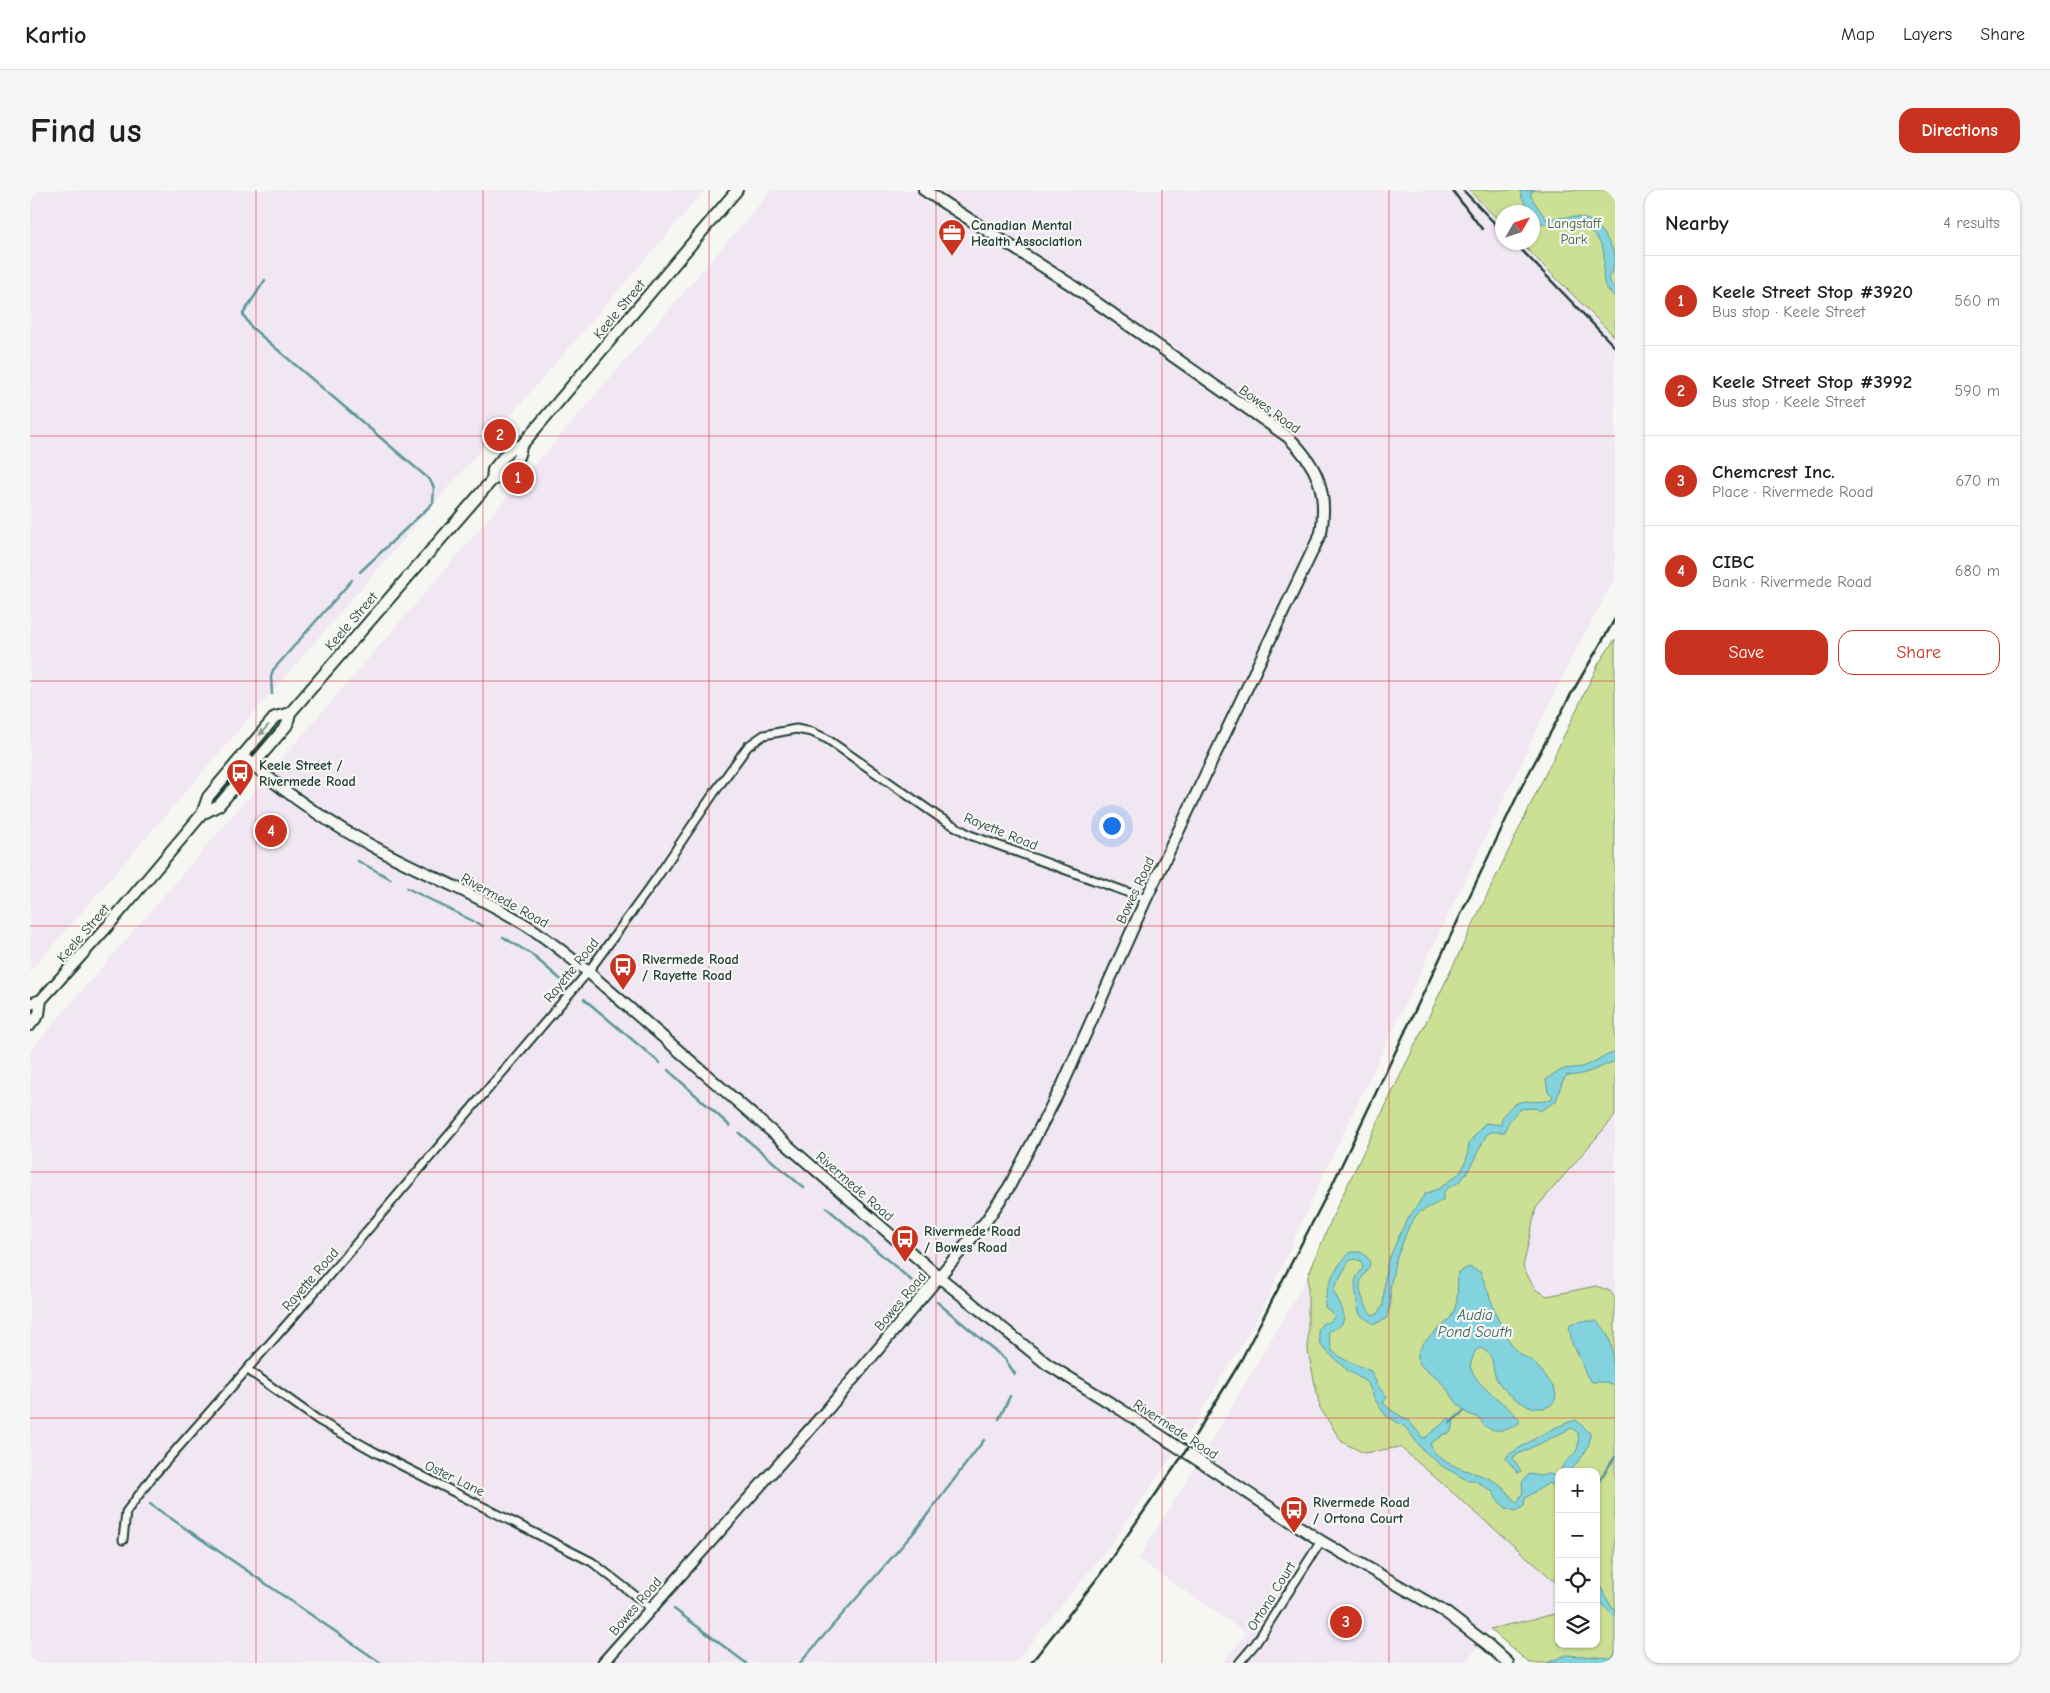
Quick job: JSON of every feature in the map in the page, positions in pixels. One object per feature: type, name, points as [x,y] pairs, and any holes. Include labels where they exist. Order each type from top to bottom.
[{"type":"street","name":"Keele Street","points":[[30,1004],[41,1000],[107,927],[202,814],[218,805],[287,725],[290,713],[492,480],[502,478],[520,454],[521,446],[737,190]]},
{"type":"street","name":"Bowes Road","points":[[603,1663],[828,1410],[938,1276],[986,1221],[1023,1161],[1063,1084],[1146,899],[1321,533],[1323,518],[1321,488],[1309,460],[1288,437],[1070,284],[924,190]]},
{"type":"street","name":"Keele Street","points":[[202,814],[208,796],[275,717],[290,713]]},
{"type":"street","name":"Rayette Road","points":[[123,1540],[126,1512],[153,1476],[248,1370],[588,972],[656,879],[748,746],[764,735],[796,729],[812,732],[827,740],[939,817],[970,835],[1146,899]]},
{"type":"street","name":"Rivermede Road","points":[[242,755],[322,815],[374,848],[519,920],[540,934],[588,972],[938,1276],[1047,1364],[1321,1540],[1445,1612],[1487,1644],[1508,1663]]},
{"type":"street","name":"Keele Street","points":[[30,1025],[39,1014],[41,1000]]},
{"type":"street","name":"Oster Lane","points":[[248,1370],[318,1420],[375,1452],[592,1562],[651,1608]]},
{"type":"street","name":"Ortona Court","points":[[1240,1663],[1256,1643],[1321,1540]]},
{"type":"shaded area","points":[[30,190],[705,190],[30,972]]},
{"type":"shaded area","points":[[772,190],[1469,190],[1495,217],[1495,250],[1528,250],[1615,337],[1615,578],[1571,659],[1323,1175],[1262,1311],[1191,1429],[1110,1545],[1015,1663],[30,1663],[30,1051]]},
{"type":"shaded area","points":[[1615,1116],[1615,1298],[1610,1291],[1596,1286],[1547,1296],[1535,1289],[1523,1267],[1536,1208]]},
{"type":"shaded area","points":[[1308,1276],[1308,1351],[1364,1453],[1400,1447],[1555,1582],[1555,1614],[1490,1629],[1465,1663],[1221,1663],[1247,1633],[1138,1559],[1218,1430]]},
{"type":"green space","name":"Langstaff Park","points":[[1469,190],[1615,190],[1615,337],[1528,250],[1540,250],[1540,205],[1495,205],[1495,217]]},
{"type":"green space","points":[[1615,639],[1615,1116],[1536,1208],[1523,1267],[1535,1289],[1547,1296],[1596,1286],[1610,1291],[1615,1298],[1615,1663],[1529,1663],[1490,1629],[1555,1614],[1555,1648],[1600,1648],[1600,1468],[1555,1468],[1555,1582],[1400,1447],[1364,1453],[1342,1442],[1320,1408],[1308,1351],[1308,1276],[1335,1211],[1599,663]]},
{"type":"water","points":[[1535,190],[1531,192],[1531,197],[1536,205],[1526,205],[1520,191]]},
{"type":"water","points":[[1540,210],[1546,219],[1581,218],[1595,224],[1604,234],[1615,256],[1613,268],[1608,278],[1615,290],[1615,297],[1605,284],[1603,275],[1604,252],[1599,240],[1585,228],[1577,225],[1547,225],[1540,222]]},
{"type":"water","points":[[1615,1052],[1615,1061],[1578,1075],[1567,1075],[1562,1082],[1556,1101],[1540,1111],[1536,1108],[1520,1109],[1509,1122],[1505,1132],[1491,1132],[1487,1134],[1462,1179],[1444,1191],[1443,1200],[1418,1213],[1409,1226],[1395,1262],[1390,1289],[1391,1303],[1386,1319],[1374,1324],[1360,1315],[1355,1282],[1363,1268],[1361,1261],[1355,1259],[1349,1261],[1333,1290],[1342,1308],[1344,1320],[1336,1328],[1328,1331],[1332,1351],[1345,1360],[1371,1371],[1378,1386],[1387,1397],[1383,1403],[1409,1421],[1422,1437],[1425,1438],[1449,1418],[1454,1423],[1450,1433],[1444,1434],[1430,1444],[1440,1458],[1456,1467],[1494,1481],[1517,1503],[1523,1492],[1522,1482],[1529,1474],[1540,1476],[1550,1474],[1555,1476],[1555,1486],[1549,1483],[1525,1498],[1524,1506],[1516,1511],[1506,1508],[1497,1500],[1493,1492],[1479,1483],[1467,1480],[1442,1466],[1422,1449],[1405,1427],[1385,1415],[1374,1398],[1368,1383],[1347,1370],[1323,1348],[1320,1343],[1318,1329],[1323,1323],[1330,1322],[1335,1316],[1325,1307],[1325,1299],[1332,1277],[1351,1252],[1360,1252],[1369,1260],[1369,1268],[1361,1279],[1360,1291],[1371,1314],[1376,1315],[1383,1306],[1388,1261],[1405,1223],[1425,1194],[1440,1188],[1461,1172],[1467,1158],[1469,1143],[1485,1123],[1501,1125],[1504,1114],[1517,1103],[1551,1099],[1553,1095],[1548,1092],[1546,1080],[1564,1069],[1582,1067]]},
{"type":"water","name":"Audia Pond South","points":[[1469,1267],[1480,1272],[1502,1329],[1514,1348],[1535,1364],[1550,1382],[1556,1394],[1552,1404],[1547,1407],[1534,1407],[1520,1402],[1499,1383],[1489,1354],[1480,1348],[1475,1351],[1470,1366],[1479,1382],[1519,1419],[1519,1423],[1507,1429],[1497,1430],[1488,1428],[1480,1419],[1465,1412],[1442,1383],[1423,1367],[1418,1359],[1420,1348],[1424,1342],[1451,1317],[1456,1306],[1458,1273]]},
{"type":"water","points":[[1596,1321],[1601,1325],[1608,1337],[1611,1344],[1612,1371],[1615,1385],[1604,1382],[1592,1382],[1588,1378],[1578,1353],[1572,1344],[1569,1329],[1570,1324]]},
{"type":"water","points":[[1576,1420],[1590,1433],[1589,1444],[1573,1468],[1562,1468],[1576,1452],[1578,1447],[1578,1433],[1572,1428],[1514,1456],[1513,1458],[1521,1471],[1518,1473],[1506,1459],[1508,1455],[1558,1427]]},
{"type":"water","points":[[1600,1586],[1615,1611],[1615,1617],[1600,1603]]},
{"type":"water","points":[[1566,1655],[1611,1658],[1615,1655],[1615,1663],[1547,1663]]},
{"type":"waterway","points":[[265,280],[243,314],[251,327],[430,480],[434,488],[433,503],[360,572]]},
{"type":"waterway","points":[[272,694],[271,677],[273,670],[352,580]]},
{"type":"waterway","points":[[358,861],[391,879]]},
{"type":"waterway","points":[[407,888],[483,926]]},
{"type":"waterway","points":[[503,937],[531,954],[566,984]]},
{"type":"waterway","points":[[584,999],[660,1063]]},
{"type":"waterway","points":[[668,1070],[730,1126]]},
{"type":"waterway","points":[[739,1133],[804,1188]]},
{"type":"waterway","points":[[827,1208],[912,1281]]},
{"type":"waterway","points":[[937,1302],[1005,1359],[1015,1374]]},
{"type":"waterway","points":[[999,1419],[1010,1396]]},
{"type":"waterway","points":[[1450,1423],[1464,1411]]},
{"type":"waterway","points":[[800,1663],[915,1531],[984,1440]]},
{"type":"waterway","points":[[1600,1479],[1615,1457]]},
{"type":"waterway","points":[[150,1504],[381,1663]]},
{"type":"waterway","points":[[674,1609],[746,1663]]},
{"type":"railway","points":[[1452,190],[1482,229]]},
{"type":"railway","points":[[1463,190],[1495,224]]},
{"type":"railway","points":[[1522,250],[1615,347]]},
{"type":"railway","points":[[1031,1663],[1099,1576],[1185,1452],[1239,1364],[1333,1183],[1521,788],[1570,696],[1615,619]]},
{"type":"place","name":"Canadian Mental Health Association","points":[[952,257]]},
{"type":"place","name":"Keele Street Stop #3992","points":[[500,435]]},
{"type":"place","name":"Keele Street Stop #3920","points":[[518,478]]},
{"type":"place","name":"Keele Street / Rivermede Road","points":[[240,797]]},
{"type":"place","name":"CIBC","points":[[271,831]]},
{"type":"place","name":"Rivermede Road / Rayette Road","points":[[623,991]]},
{"type":"place","name":"Rivermede Road / Bowes Road","points":[[905,1263]]},
{"type":"place","name":"Rivermede Road / Ortona Court","points":[[1294,1534]]},
{"type":"place","name":"Chemcrest Inc.","points":[[1346,1622]]}]
